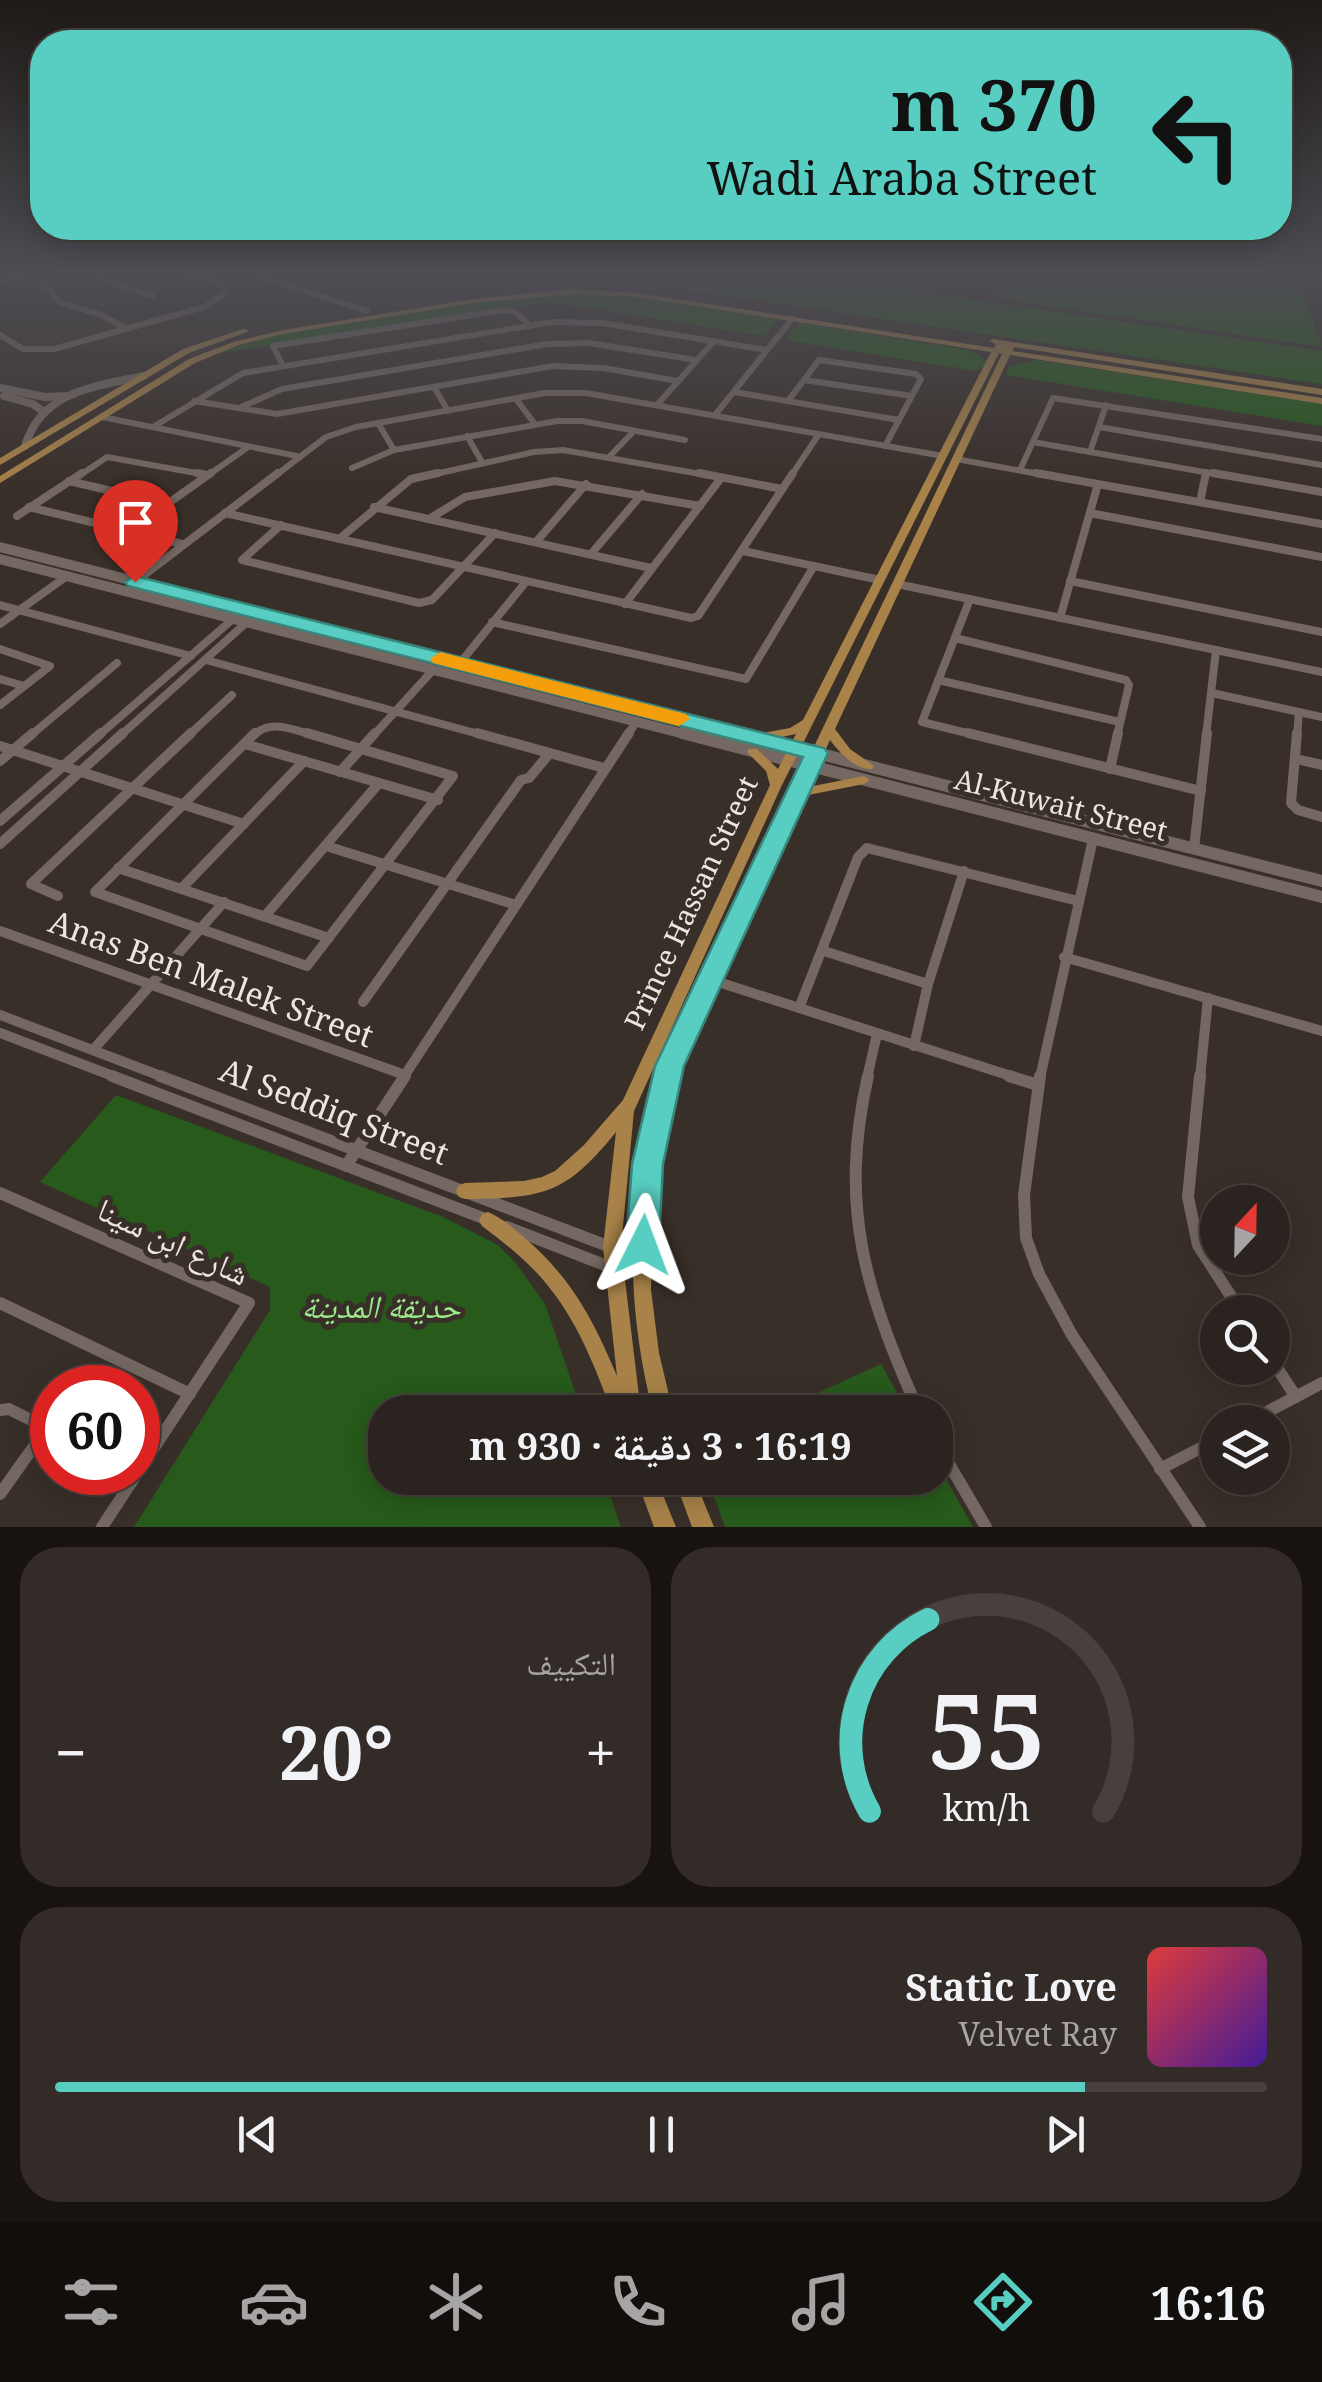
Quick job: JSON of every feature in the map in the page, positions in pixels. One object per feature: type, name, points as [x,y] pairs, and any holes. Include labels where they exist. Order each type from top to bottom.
[{"type":"main road","points":[[0,462],[143,376],[200,347]]},
{"type":"main road","points":[[0,480],[192,361],[229,347]]},
{"type":"main road","points":[[968,347],[1322,392]]},
{"type":"main road","points":[[973,347],[1322,402]]},
{"type":"main road","points":[[1001,353],[1015,360],[1038,357]]},
{"type":"main road","name":"Prince Hassan Street","points":[[658,1395],[642,1273],[648,1164],[669,1066],[897,584],[950,458],[1001,353]]},
{"type":"main road","points":[[0,392],[72,396],[143,376]]},
{"type":"main road","points":[[0,392],[44,412]]},
{"type":"main road","points":[[25,446],[31,426],[44,412],[72,396]]},
{"type":"main road","name":"Prince Hassan Street","points":[[631,1395],[621,1264],[612,1247],[622,1133],[630,1100],[775,787],[880,580],[950,458]]},
{"type":"main road","points":[[0,548],[460,664],[755,745],[772,769],[775,787]]},
{"type":"main road","points":[[0,559],[636,722],[755,745],[808,722]]},
{"type":"main road","points":[[365,652],[374,642]]},
{"type":"main road","points":[[797,793],[866,773],[828,728]]},
{"type":"main road","name":"Al-Kuwait Street","points":[[755,745],[1322,881]]},
{"type":"main road","name":"Al-Kuwait Street","points":[[866,773],[1322,897]]},
{"type":"main road","points":[[465,1192],[516,1192],[564,1176],[582,1164],[630,1100]]},
{"type":"main road","points":[[488,1220],[531,1251],[577,1308],[615,1395]]},
{"type":"main road","points":[[652,1495],[664,1527]]},
{"type":"main road","points":[[691,1495],[703,1527]]},
{"type":"street","points":[[20,347],[45,351],[57,347]]},
{"type":"street","points":[[274,347],[283,366]]},
{"type":"street","points":[[153,427],[236,376],[401,347]]},
{"type":"street","points":[[238,409],[269,392],[540,347]]},
{"type":"street","points":[[610,347],[696,360]]},
{"type":"street","points":[[656,405],[709,347]]},
{"type":"street","points":[[749,347],[767,350]]},
{"type":"street","points":[[715,416],[769,347]]},
{"type":"street","points":[[358,354],[370,374]]},
{"type":"street","points":[[474,357],[486,378]]},
{"type":"street","points":[[788,401],[816,362],[832,360],[916,374],[921,379],[885,446]]},
{"type":"street","points":[[194,400],[277,414],[553,366],[583,366],[678,381]]},
{"type":"street","points":[[804,380],[912,396]]},
{"type":"street","points":[[434,387],[448,411]]},
{"type":"street","points":[[135,582],[296,456],[326,437],[448,411],[574,392],[1322,524]]},
{"type":"street","points":[[734,392],[899,420]]},
{"type":"street","points":[[1020,470],[1053,398],[1322,439]]},
{"type":"street","points":[[516,399],[534,423]]},
{"type":"street","points":[[1090,452],[1106,404]]},
{"type":"street","points":[[102,417],[296,456]]},
{"type":"street","points":[[352,468],[394,450],[534,423],[582,421],[685,440]]},
{"type":"street","points":[[1219,448],[1223,423]]},
{"type":"street","points":[[378,424],[394,450]]},
{"type":"street","points":[[1099,428],[1322,465]]},
{"type":"street","points":[[610,456],[634,431]]},
{"type":"street","points":[[225,513],[684,618],[698,616],[819,434]]},
{"type":"street","points":[[467,436],[482,462]]},
{"type":"street","points":[[1033,442],[1322,492]]},
{"type":"street","points":[[129,531],[248,446]]},
{"type":"street","points":[[339,539],[411,479],[482,462],[563,450],[782,490]]},
{"type":"street","points":[[16,516],[107,457],[207,475]]},
{"type":"street","points":[[1200,502],[1206,472]]},
{"type":"street","points":[[625,604],[721,478]]},
{"type":"street","points":[[69,481],[167,504]]},
{"type":"street","points":[[429,519],[444,506],[465,497],[544,482],[586,484],[700,506]]},
{"type":"street","points":[[536,542],[586,484]]},
{"type":"street","points":[[1060,618],[1098,484]]},
{"type":"street","points":[[591,554],[642,494]]},
{"type":"street","points":[[29,507],[182,544]]},
{"type":"street","points":[[374,507],[651,568]]},
{"type":"street","points":[[1090,514],[1322,557]]},
{"type":"street","points":[[280,525],[242,560],[419,603],[432,600],[495,533]]},
{"type":"street","points":[[743,551],[880,580]]},
{"type":"street","points":[[492,622],[746,679],[814,566]]},
{"type":"street","points":[[0,624],[67,576]]},
{"type":"street","points":[[1070,581],[1322,632]]},
{"type":"street","points":[[460,664],[525,583]]},
{"type":"street","points":[[897,584],[1322,672]]},
{"type":"street","points":[[970,599],[922,718],[927,725],[1201,791]]},
{"type":"street","points":[[0,605],[191,656]]},
{"type":"street","points":[[0,821],[233,619]]},
{"type":"street","points":[[0,844],[247,622]]},
{"type":"street","points":[[955,638],[1120,676],[1130,685],[1110,769]]},
{"type":"street","points":[[0,650],[50,666],[0,706]]},
{"type":"street","points":[[1194,849],[1216,650]]},
{"type":"street","points":[[206,660],[604,768]]},
{"type":"street","points":[[0,762],[117,663]]},
{"type":"street","points":[[340,772],[433,670]]},
{"type":"street","points":[[0,679],[24,686]]},
{"type":"street","points":[[938,680],[1120,722]]},
{"type":"street","points":[[1212,693],[1322,717]]},
{"type":"street","points":[[58,896],[32,884],[232,695]]},
{"type":"street","points":[[1299,712],[1291,803],[1298,810],[1322,817]]},
{"type":"street","points":[[346,1166],[636,722]]},
{"type":"street","points":[[278,726],[453,776],[308,966],[94,892],[245,744],[262,727],[278,726]]},
{"type":"street","points":[[245,744],[438,800]]},
{"type":"street","points":[[0,746],[244,824]]},
{"type":"street","points":[[364,1002],[521,780],[529,778],[548,754]]},
{"type":"street","points":[[1296,759],[1322,765]]},
{"type":"street","points":[[182,888],[304,761]]},
{"type":"street","points":[[265,916],[379,783]]},
{"type":"street","points":[[1094,838],[1038,1085],[1024,1195],[1026,1238],[1039,1274],[1072,1335],[1200,1527]]},
{"type":"street","points":[[326,846],[516,906]]},
{"type":"street","points":[[799,1008],[862,851],[875,848],[1078,901]]},
{"type":"street","points":[[118,868],[329,938]]},
{"type":"street","points":[[914,1046],[928,984],[964,871]]},
{"type":"street","points":[[93,1050],[224,902]]},
{"type":"street","name":"Anas Ben Malek Street","points":[[0,931],[404,1075]]},
{"type":"street","points":[[824,951],[928,984]]},
{"type":"street","points":[[1064,958],[1322,1031]]},
{"type":"street","points":[[709,979],[1038,1085]]},
{"type":"street","points":[[1208,998],[1188,1197],[1198,1245],[1230,1295]]},
{"type":"street","name":"Al Seddiq Street","points":[[2,1024],[93,1050],[612,1247]]},
{"type":"street","name":"Al Seddiq Street","points":[[2,1024],[346,1166],[642,1273]]},
{"type":"street","points":[[877,1034],[859,1118],[854,1207],[874,1306],[913,1395]]},
{"type":"street","name":"شارع ابن سينا","points":[[0,1193],[249,1303],[102,1527]]},
{"type":"street","points":[[621,1264],[643,1245]]},
{"type":"street","points":[[0,1304],[190,1394]]},
{"type":"street","points":[[1281,1405],[1322,1383]]},
{"type":"street","points":[[1288,1385],[1296,1397]]},
{"type":"street","points":[[0,1410],[9,1409],[47,1428],[0,1494]]},
{"type":"street","points":[[1160,1469],[1200,1448]]},
{"type":"street","points":[[953,1471],[986,1527]]},
{"type":"green space","points":[[235,347],[257,347],[207,355]]},
{"type":"green space","points":[[830,347],[969,350],[990,363],[976,371]]},
{"type":"green space","points":[[1074,347],[1297,347],[1322,351],[1322,384]]},
{"type":"green space","points":[[1037,360],[1322,404],[1322,426],[1006,375],[1009,367]]},
{"type":"green space","name":"حديقة المدينة","points":[[116,1095],[443,1217],[498,1245],[545,1304],[576,1395],[368,1395],[368,1495],[610,1495],[621,1527],[134,1527],[154,1495],[160,1495],[160,1486],[270,1310],[270,1287],[40,1182]]},
{"type":"green space","points":[[881,1364],[898,1395],[813,1395]]},
{"type":"green space","points":[[953,1492],[973,1527],[725,1527],[713,1495],[953,1495]]},
{"type":"slow traffic","points":[[440,659],[679,719]]},
{"type":"route","points":[[135,582],[816,753],[669,1066],[648,1164],[643,1245]]}]
